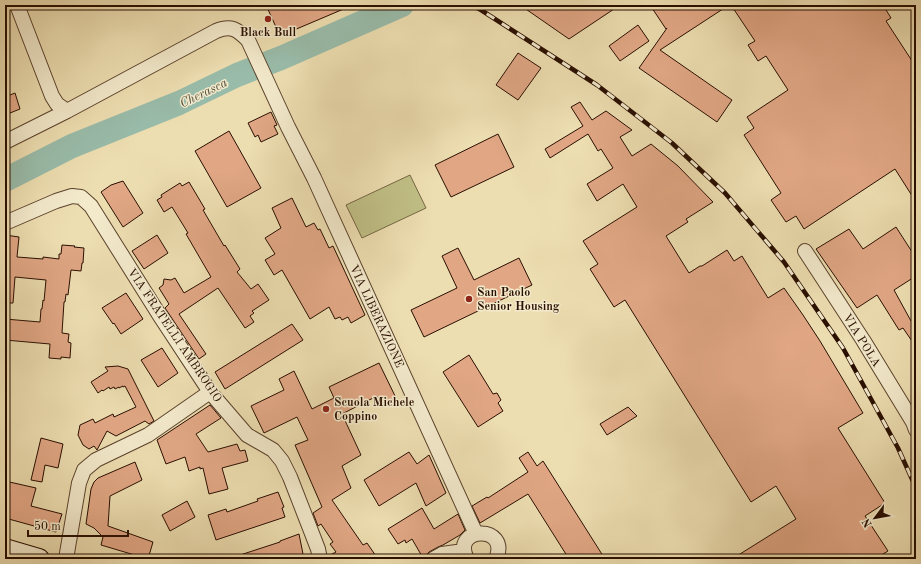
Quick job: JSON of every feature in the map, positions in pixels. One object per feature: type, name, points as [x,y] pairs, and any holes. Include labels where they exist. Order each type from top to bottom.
[{"type":"main road","points":[[5,549],[39,559]]},
{"type":"street","points":[[5,142],[66,111],[57,104],[52,96],[17,5]]},
{"type":"street","name":"VIA LIBERAZIONE","points":[[66,111],[216,31],[225,28],[232,29],[241,33],[248,40],[320,192],[476,534]]},
{"type":"street","name":"VIA FRATELLI AMBROGIO","points":[[5,223],[56,201],[72,196],[81,197],[91,206],[210,392],[247,435],[273,450],[282,461],[290,477],[318,549],[320,559]]},
{"type":"street","name":"VIA POLA","points":[[805,251],[915,424]]},
{"type":"street","points":[[66,559],[79,483],[84,470],[96,460],[148,435],[210,392]]},
{"type":"street","points":[[433,559],[442,554],[462,554],[469,538],[476,534],[482,533],[488,534],[496,541],[498,550],[496,559]]},
{"type":"shaded area","points":[[410,175],[426,208],[362,238],[346,205]]},
{"type":"building","points":[[266,5],[353,5],[280,36]]},
{"type":"building","points":[[520,5],[620,5],[569,39]]},
{"type":"building","points":[[650,5],[729,5],[660,50],[732,100],[717,122],[639,68],[667,28],[666,29]]},
{"type":"building","points":[[731,5],[883,5],[891,18],[886,21],[916,67],[916,202],[895,169],[804,229],[796,216],[786,222],[771,200],[781,193],[744,135],[754,128],[747,117],[788,90],[766,56],[758,61],[748,45],[755,41]]},
{"type":"building","points":[[638,25],[649,41],[620,61],[609,46]]},
{"type":"building","points":[[518,53],[541,68],[518,100],[496,85]]},
{"type":"building","points":[[15,93],[20,109],[5,115],[5,97]]},
{"type":"building","points":[[580,102],[592,120],[606,111],[632,130],[620,137],[632,156],[651,144],[678,166],[713,202],[686,219],[688,222],[666,236],[689,273],[727,250],[734,261],[742,256],[768,298],[784,288],[803,315],[863,413],[838,428],[885,503],[865,516],[888,551],[875,559],[732,559],[796,519],[776,486],[751,502],[625,300],[614,307],[590,269],[598,264],[583,241],[637,207],[623,184],[597,201],[587,184],[613,168],[601,149],[598,151],[588,134],[550,158],[545,149],[583,126],[571,107]]},
{"type":"building","points":[[271,112],[277,125],[274,126],[278,134],[261,142],[258,135],[255,137],[248,123]]},
{"type":"building","points":[[229,131],[261,188],[227,207],[195,151]]},
{"type":"building","points":[[498,134],[514,167],[451,197],[435,165]]},
{"type":"building","points":[[123,181],[143,213],[123,227],[101,192],[111,185]]},
{"type":"building","points":[[189,182],[224,246],[225,245],[240,269],[237,272],[251,289],[258,284],[269,300],[252,311],[254,313],[250,316],[254,322],[245,328],[218,288],[179,314],[206,354],[199,359],[165,308],[169,304],[159,288],[163,285],[164,279],[171,280],[175,278],[184,293],[211,277],[186,234],[188,233],[172,207],[164,212],[157,200],[162,197],[161,195],[180,183],[182,186]]},
{"type":"building","points":[[292,198],[306,227],[314,223],[318,230],[320,229],[329,248],[333,246],[365,315],[351,323],[348,317],[342,320],[340,317],[335,319],[329,307],[310,319],[282,270],[274,275],[265,260],[275,254],[265,238],[281,228],[272,208]]},
{"type":"building","points":[[896,227],[916,258],[916,276],[894,290],[911,321],[916,318],[916,347],[903,328],[899,330],[877,295],[857,308],[816,249],[849,229],[863,249]]},
{"type":"building","points":[[5,235],[19,237],[17,257],[43,259],[43,257],[59,259],[62,245],[84,248],[81,271],[71,270],[68,295],[66,294],[64,302],[62,333],[69,334],[68,342],[71,343],[70,358],[49,358],[50,344],[5,340],[5,319],[40,322],[46,280],[15,277],[13,303],[5,303]]},
{"type":"building","points":[[157,235],[168,253],[144,269],[132,251]]},
{"type":"building","name":"San Paolo Senior Housing","points":[[458,248],[474,280],[519,258],[532,285],[424,337],[411,310],[457,288],[442,256]]},
{"type":"building","points":[[126,293],[143,319],[121,334],[102,308]]},
{"type":"building","points":[[292,324],[303,340],[225,389],[215,372]]},
{"type":"building","points":[[162,348],[178,373],[158,387],[141,360]]},
{"type":"building","points":[[469,355],[493,394],[497,393],[501,400],[498,403],[503,411],[478,427],[443,372]]},
{"type":"building","points":[[379,363],[397,400],[382,407],[377,396],[342,414],[361,455],[342,466],[351,488],[332,500],[363,545],[367,543],[378,559],[328,559],[328,556],[336,552],[330,544],[333,542],[321,524],[318,526],[313,513],[322,507],[295,445],[308,440],[297,417],[264,433],[251,406],[284,390],[279,379],[294,371],[312,409],[334,398],[329,387]]},
{"type":"building","points":[[118,366],[128,369],[154,421],[149,424],[145,421],[116,436],[107,431],[97,450],[94,446],[89,449],[83,445],[78,435],[80,425],[93,419],[95,423],[113,414],[114,417],[136,407],[125,386],[115,389],[114,387],[110,389],[109,387],[98,393],[91,382],[108,371],[105,367]]},
{"type":"building","points":[[210,405],[221,418],[196,434],[208,452],[237,444],[240,451],[245,450],[248,461],[222,468],[228,489],[209,494],[203,468],[200,469],[200,467],[189,471],[185,457],[166,464],[157,440]]},
{"type":"building","points":[[628,407],[637,416],[607,435],[600,424]]},
{"type":"building","points":[[41,438],[63,444],[58,468],[45,465],[42,482],[31,480]]},
{"type":"building","points":[[409,452],[417,464],[429,455],[446,493],[426,506],[416,483],[379,506],[364,480]]},
{"type":"building","points":[[528,452],[537,466],[543,461],[605,559],[569,559],[528,494],[480,523],[472,506],[487,497],[488,498],[528,472],[519,458]]},
{"type":"building","points":[[135,462],[142,480],[110,496],[108,526],[153,542],[148,559],[101,545],[103,537],[94,528],[86,524],[91,489],[94,482],[98,478]]},
{"type":"building","points":[[5,481],[36,488],[31,506],[62,514],[56,532],[5,518]]},
{"type":"building","points":[[278,492],[284,507],[282,508],[285,517],[216,540],[208,515],[226,509],[227,512]]},
{"type":"building","points":[[187,501],[195,517],[170,531],[162,515]]},
{"type":"building","points":[[422,508],[434,529],[458,514],[465,530],[460,535],[429,552],[423,558],[412,539],[406,543],[405,540],[398,544],[388,529]]},
{"type":"building","points":[[299,534],[304,559],[234,559],[234,557],[280,542]]},
{"type":"waterway","name":"Cherasca","points":[[5,180],[72,146],[179,103],[237,75],[281,58],[402,5]]},
{"type":"railway","points":[[471,5],[597,85],[672,143],[725,193],[784,262],[843,348],[898,448],[916,488]]},
{"type":"place","name":"Black Bull","points":[[268,19]]},
{"type":"place","name":"San Paolo Senior Housing","points":[[469,299]]},
{"type":"place","name":"Scuola Michele Coppino","points":[[326,409]]}]
